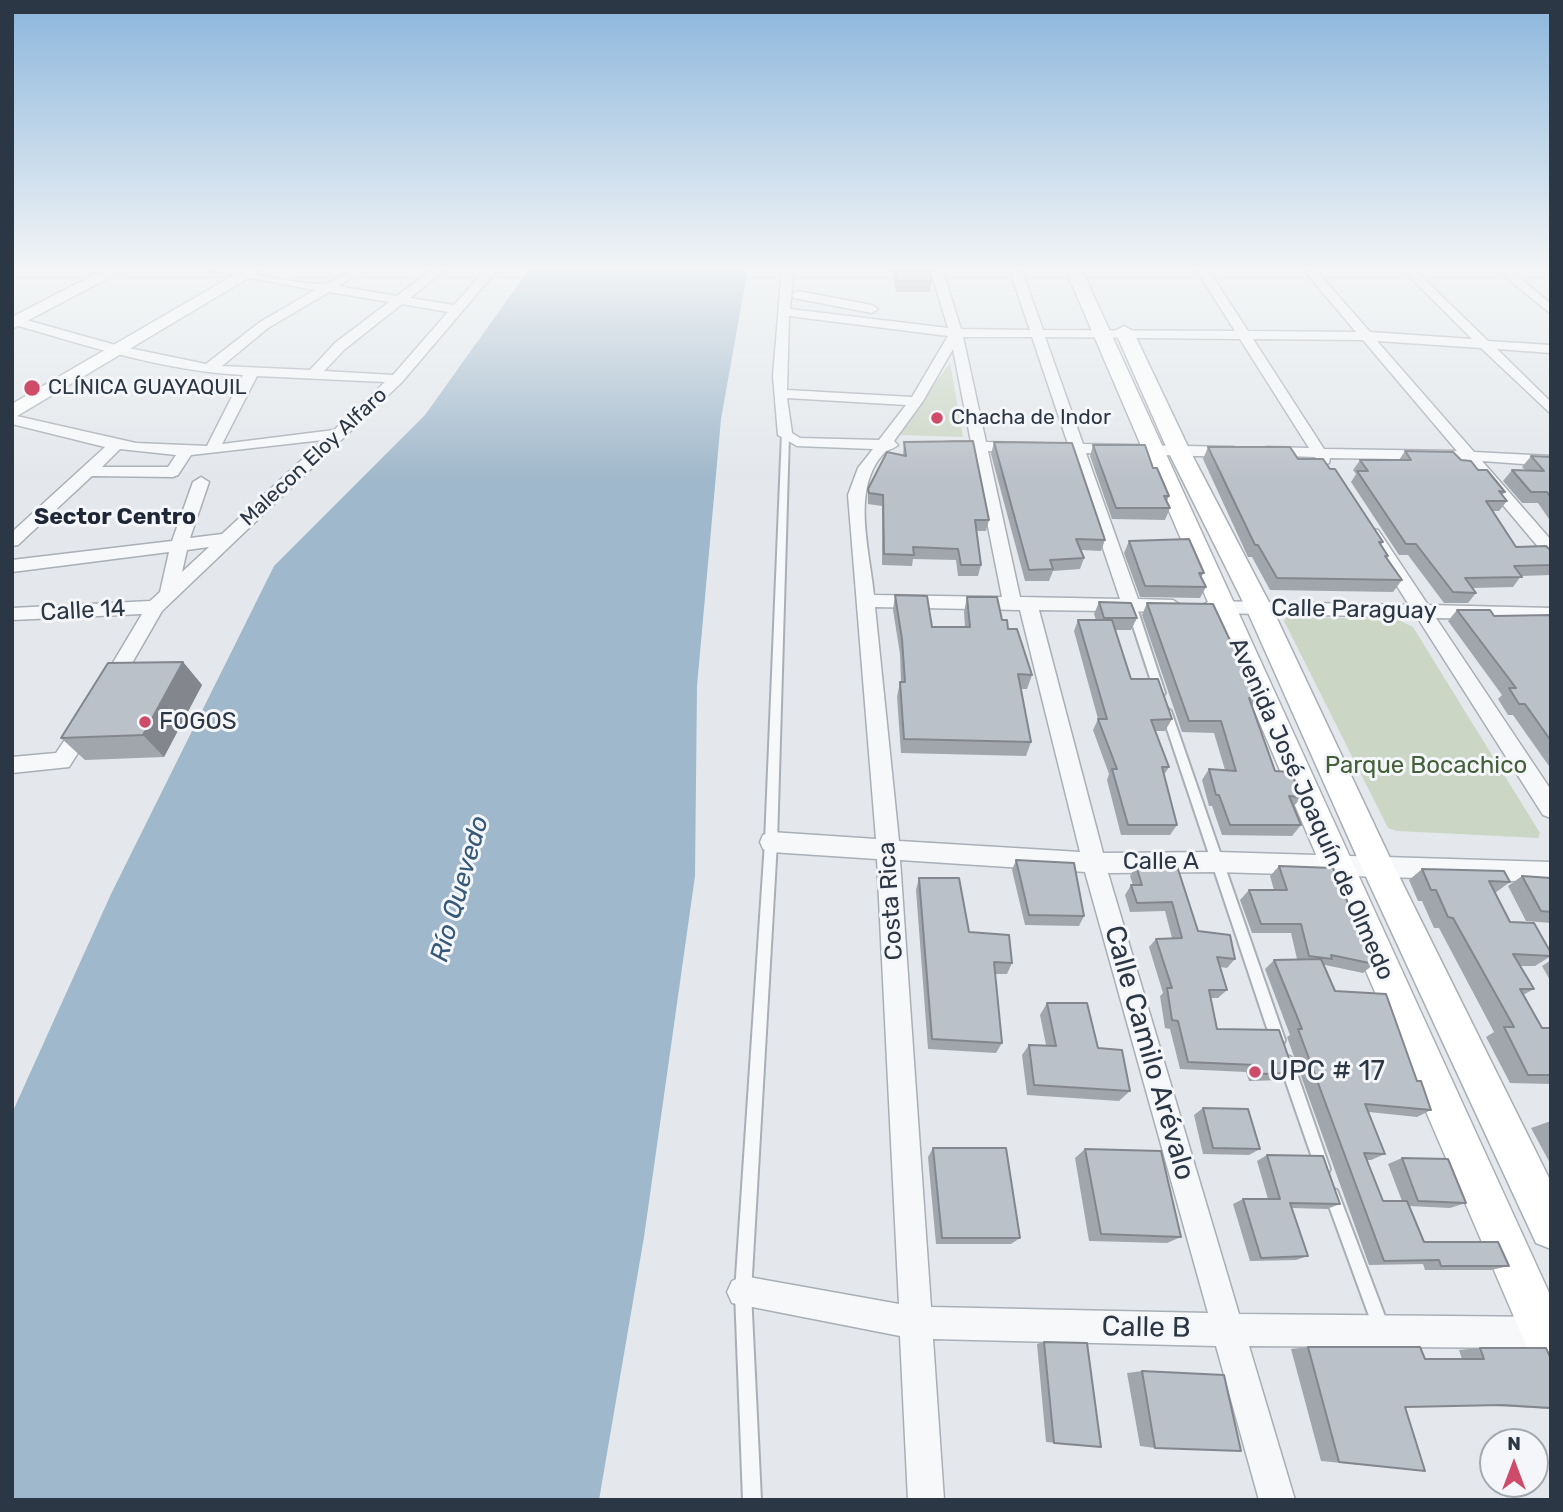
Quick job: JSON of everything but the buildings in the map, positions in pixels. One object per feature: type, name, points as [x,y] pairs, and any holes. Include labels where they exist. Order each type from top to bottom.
[{"type":"main road","points":[[12,413],[138,339]]},
{"type":"main road","name":"Avenida José Joaquín de Olmedo","points":[[1117,339],[1166,451],[1223,607],[1548,1338]]},
{"type":"main road","name":"Avenida José Joaquín de Olmedo","points":[[1166,451],[1259,608],[1377,866],[1551,1228]]},
{"type":"street","points":[[73,339],[117,351],[209,369],[397,379]]},
{"type":"street","points":[[209,369],[246,339]]},
{"type":"street","points":[[313,375],[350,339]]},
{"type":"street","name":"Malecon Eloy Alfaro","points":[[161,601],[397,379],[433,339]]},
{"type":"street","points":[[783,339],[785,435],[797,442],[910,445]]},
{"type":"street","name":"Costa Rica","points":[[926,1500],[888,848],[864,601],[857,490],[866,468],[916,401],[949,339]]},
{"type":"street","name":"Calle Camilo Arévalo","points":[[957,339],[978,447],[1020,604],[1277,1500]]},
{"type":"street","points":[[1040,339],[1131,606]]},
{"type":"street","points":[[1247,339],[1334,475]]},
{"type":"street","points":[[1370,339],[1551,551]]},
{"type":"street","points":[[1411,339],[1551,349]]},
{"type":"street","points":[[1480,339],[1551,410]]},
{"type":"street","points":[[212,450],[251,373]]},
{"type":"street","points":[[782,394],[916,401]]},
{"type":"street","points":[[12,419],[117,444],[186,452],[336,434]]},
{"type":"street","points":[[12,541],[117,444]]},
{"type":"street","points":[[937,446],[1471,456],[1551,461]]},
{"type":"street","points":[[87,471],[173,472],[186,452]]},
{"type":"street","points":[[12,765],[64,759],[161,601],[201,482]]},
{"type":"street","points":[[1363,520],[1551,808]]},
{"type":"street","points":[[12,566],[228,539]]},
{"type":"street","name":"Calle 14","points":[[12,614],[161,601]]},
{"type":"street","name":"Calle Paraguay","points":[[864,601],[1551,614]]},
{"type":"street","name":"Calle A","points":[[771,842],[1094,863],[1217,862],[1551,872]]},
{"type":"street","name":"Calle B","points":[[743,1292],[915,1323],[1230,1330],[1382,1330],[1548,1338]]},
{"type":"lane","points":[[752,1500],[743,1292],[771,842],[785,435]]},
{"type":"lane","points":[[1131,606],[1332,1195],[1382,1330]]},
{"type":"green space","points":[[950,363],[963,437],[902,435],[899,432]]},
{"type":"green space","name":"Parque Bocachico","points":[[1286,617],[1396,619],[1413,627],[1540,833],[1538,838],[1397,831],[1388,828],[1284,621]]},
{"type":"water","name":"Río Quevedo","points":[[480,339],[735,339],[721,419],[697,686],[695,876],[644,1237],[599,1500],[12,1500],[12,1113],[111,894],[274,566],[425,415]]},
{"type":"place","name":"CLÍNICA GUAYAQUIL","points":[[32,388]]},
{"type":"place","name":"Chacha de Indor","points":[[937,418]]},
{"type":"place","name":"FOGOS","points":[[145,722]]},
{"type":"place","name":"UPC # 17","points":[[1255,1072]]},
{"type":"district","name":"Sector Centro","points":[[115,517]]}]
